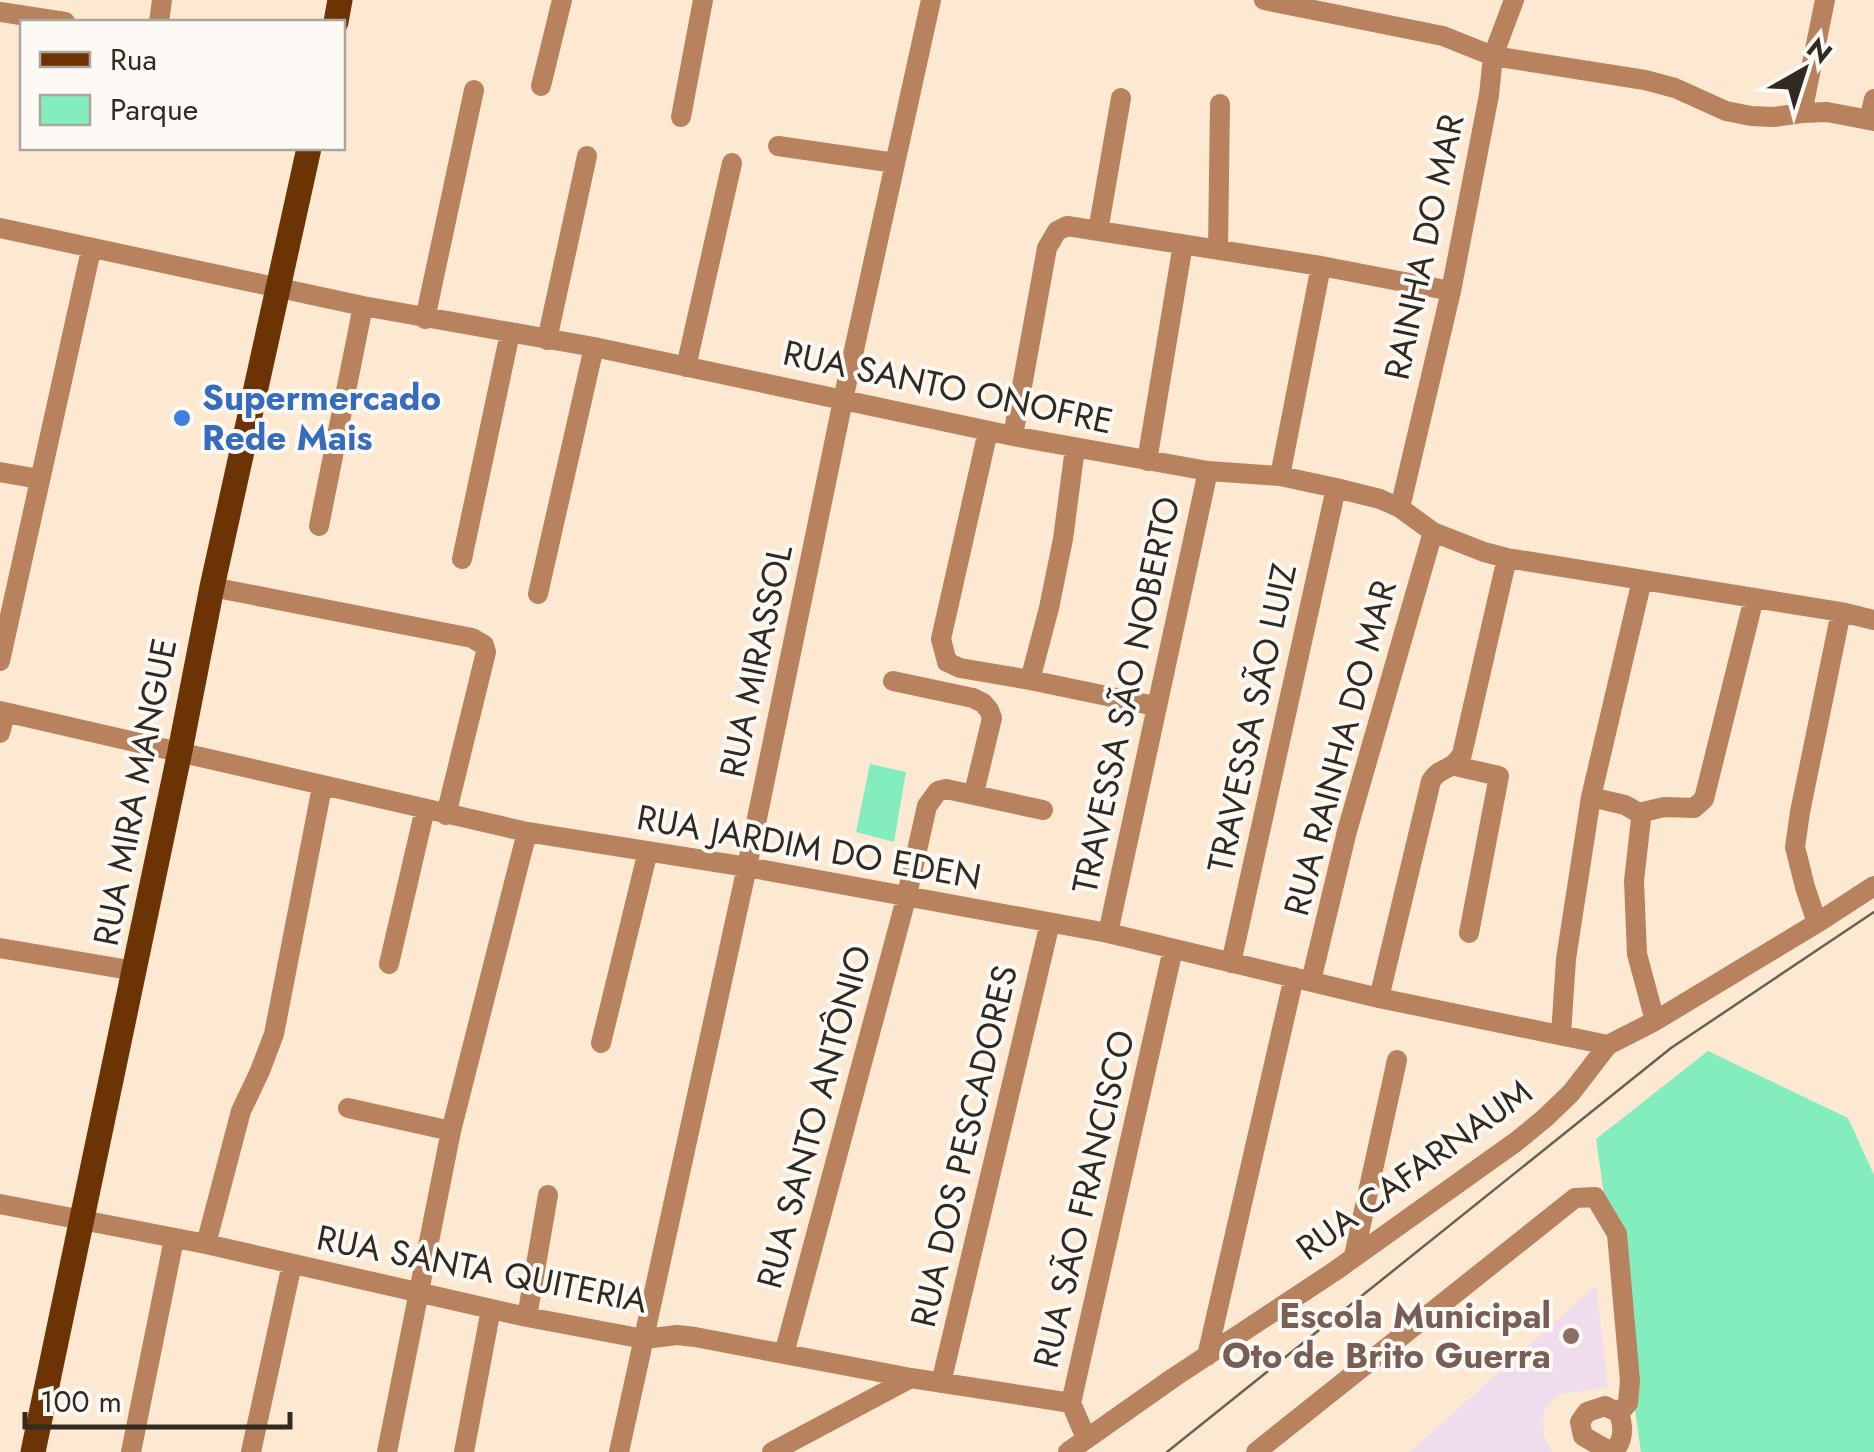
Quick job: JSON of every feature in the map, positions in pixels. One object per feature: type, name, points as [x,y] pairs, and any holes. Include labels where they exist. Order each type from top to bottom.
[{"type":"main road","name":"RUA MIRA MANGUE","points":[[33,1452],[212,588],[309,150]]},
{"type":"street","points":[[541,86],[562,0]]},
{"type":"street","points":[[681,117],[703,0]]},
{"type":"street","name":"RUA MIRASSOL","points":[[619,1452],[931,0]]},
{"type":"street","points":[[1264,0],[1324,6],[1443,36],[1494,56],[1645,80],[1676,88],[1726,111],[1751,116],[1872,113]]},
{"type":"street","name":"RAINHA DO MAR","points":[[1400,508],[1451,291],[1494,56],[1514,0]]},
{"type":"street","points":[[1802,113],[1825,0]]},
{"type":"street","points":[[0,12],[52,20]]},
{"type":"street","points":[[425,319],[474,90]]},
{"type":"street","points":[[1098,231],[1121,98]]},
{"type":"street","points":[[1218,250],[1220,104]]},
{"type":"street","points":[[778,146],[896,164]]},
{"type":"street","points":[[547,340],[587,156]]},
{"type":"street","points":[[686,366],[732,162]]},
{"type":"street","points":[[1013,436],[1050,239],[1067,226],[1322,266],[1451,291]]},
{"type":"street","name":"RUA SANTO ONOFRE","points":[[0,228],[425,319],[686,366],[1013,436],[1208,471],[1280,476],[1380,499],[1434,532],[1507,558],[1874,620]]},
{"type":"street","points":[[1147,461],[1183,244]]},
{"type":"street","points":[[0,661],[9,576],[40,480],[91,250]]},
{"type":"street","points":[[1280,476],[1322,266]]},
{"type":"street","points":[[319,526],[363,306]]},
{"type":"street","points":[[462,560],[510,334]]},
{"type":"street","points":[[538,594],[594,348]]},
{"type":"street","points":[[988,431],[940,639],[947,662],[960,668],[1155,706]]},
{"type":"street","points":[[1030,680],[1050,608],[1075,448]]},
{"type":"street","name":"TRAVESSA SÃO NOBERTO","points":[[1108,933],[1208,471]]},
{"type":"street","points":[[0,472],[40,480]]},
{"type":"street","name":"TRAVESSA SÃO LUIZ","points":[[1231,963],[1336,488]]},
{"type":"street","name":"RUA RAINHA DO MAR","points":[[1207,1356],[1302,979],[1434,532]]},
{"type":"street","points":[[1455,766],[1471,721],[1507,558]]},
{"type":"street","points":[[1561,1034],[1566,959],[1591,797],[1642,580]]},
{"type":"street","points":[[212,588],[472,638],[484,644],[486,652],[389,964]]},
{"type":"street","points":[[1639,813],[1664,806],[1694,808],[1704,799],[1754,598]]},
{"type":"street","points":[[1817,923],[1796,847],[1841,612]]},
{"type":"street","points":[[893,681],[983,703],[992,718],[974,794],[1043,810]]},
{"type":"street","name":"RUA JARDIM DO EDEN","points":[[2,719],[180,751],[527,832],[747,867],[1108,933],[1468,1018],[1608,1045]]},
{"type":"street","points":[[1379,998],[1431,781],[1436,773],[1455,766],[1500,776],[1468,932]]},
{"type":"street","points":[[206,1244],[241,1111],[274,1034],[322,787]]},
{"type":"street","name":"RUA SANTO ANTÔNIO","points":[[784,1354],[927,806],[938,791],[974,794]]},
{"type":"street","points":[[1591,797],[1625,805],[1639,813],[1634,882],[1636,954],[1655,1020]]},
{"type":"street","points":[[387,1452],[451,1131],[527,832]]},
{"type":"street","points":[[600,1043],[648,850]]},
{"type":"street","name":"RUA CAFARNAUM","points":[[1086,1438],[1354,1256],[1545,1118],[1571,1093],[1608,1045],[1874,886]]},
{"type":"street","name":"RUA DOS PESCADORES","points":[[941,1383],[1050,924]]},
{"type":"street","points":[[0,948],[135,971]]},
{"type":"street","name":"RUA SÃO FRANCISCO","points":[[1086,1438],[1072,1403],[1173,949]]},
{"type":"street","points":[[1354,1256],[1398,1060]]},
{"type":"street","points":[[348,1108],[451,1131]]},
{"type":"street","points":[[527,1317],[548,1194]]},
{"type":"street","points":[[1256,1452],[1575,1198],[1595,1197],[1617,1234],[1630,1380],[1628,1403],[1620,1413]]},
{"type":"street","name":"RUA SANTA QUITERIA","points":[[0,1204],[206,1244],[527,1317],[644,1339],[677,1335],[1072,1403]]},
{"type":"street","points":[[130,1452],[174,1238]]},
{"type":"street","points":[[250,1452],[292,1264]]},
{"type":"street","points":[[464,1452],[492,1309]]},
{"type":"street","points":[[772,1452],[911,1378]]},
{"type":"street","points":[[1605,1406],[1620,1413],[1624,1425],[1620,1446],[1612,1452],[1583,1436],[1580,1422],[1587,1412],[1605,1406]]},
{"type":"street","points":[[1068,1452],[1086,1438]]},
{"type":"shaded area","name":"Escola Municipal Oto de Brito Guerra","points":[[1596,1285],[1608,1387],[1560,1394],[1550,1403],[1543,1424],[1545,1440],[1553,1452],[1410,1452]]},
{"type":"green space","points":[[870,764],[906,772],[894,842],[856,832]]},
{"type":"green space","points":[[1708,1051],[1848,1118],[1874,1175],[1874,1452],[1641,1452],[1596,1139]]},
{"type":"tram line","points":[[1167,1452],[1671,1048],[1874,912]]},
{"type":"place","name":"Supermercado Rede Mais","points":[[182,418]]},
{"type":"place","name":"Escola Municipal Oto de Brito Guerra","points":[[1571,1336]]}]
